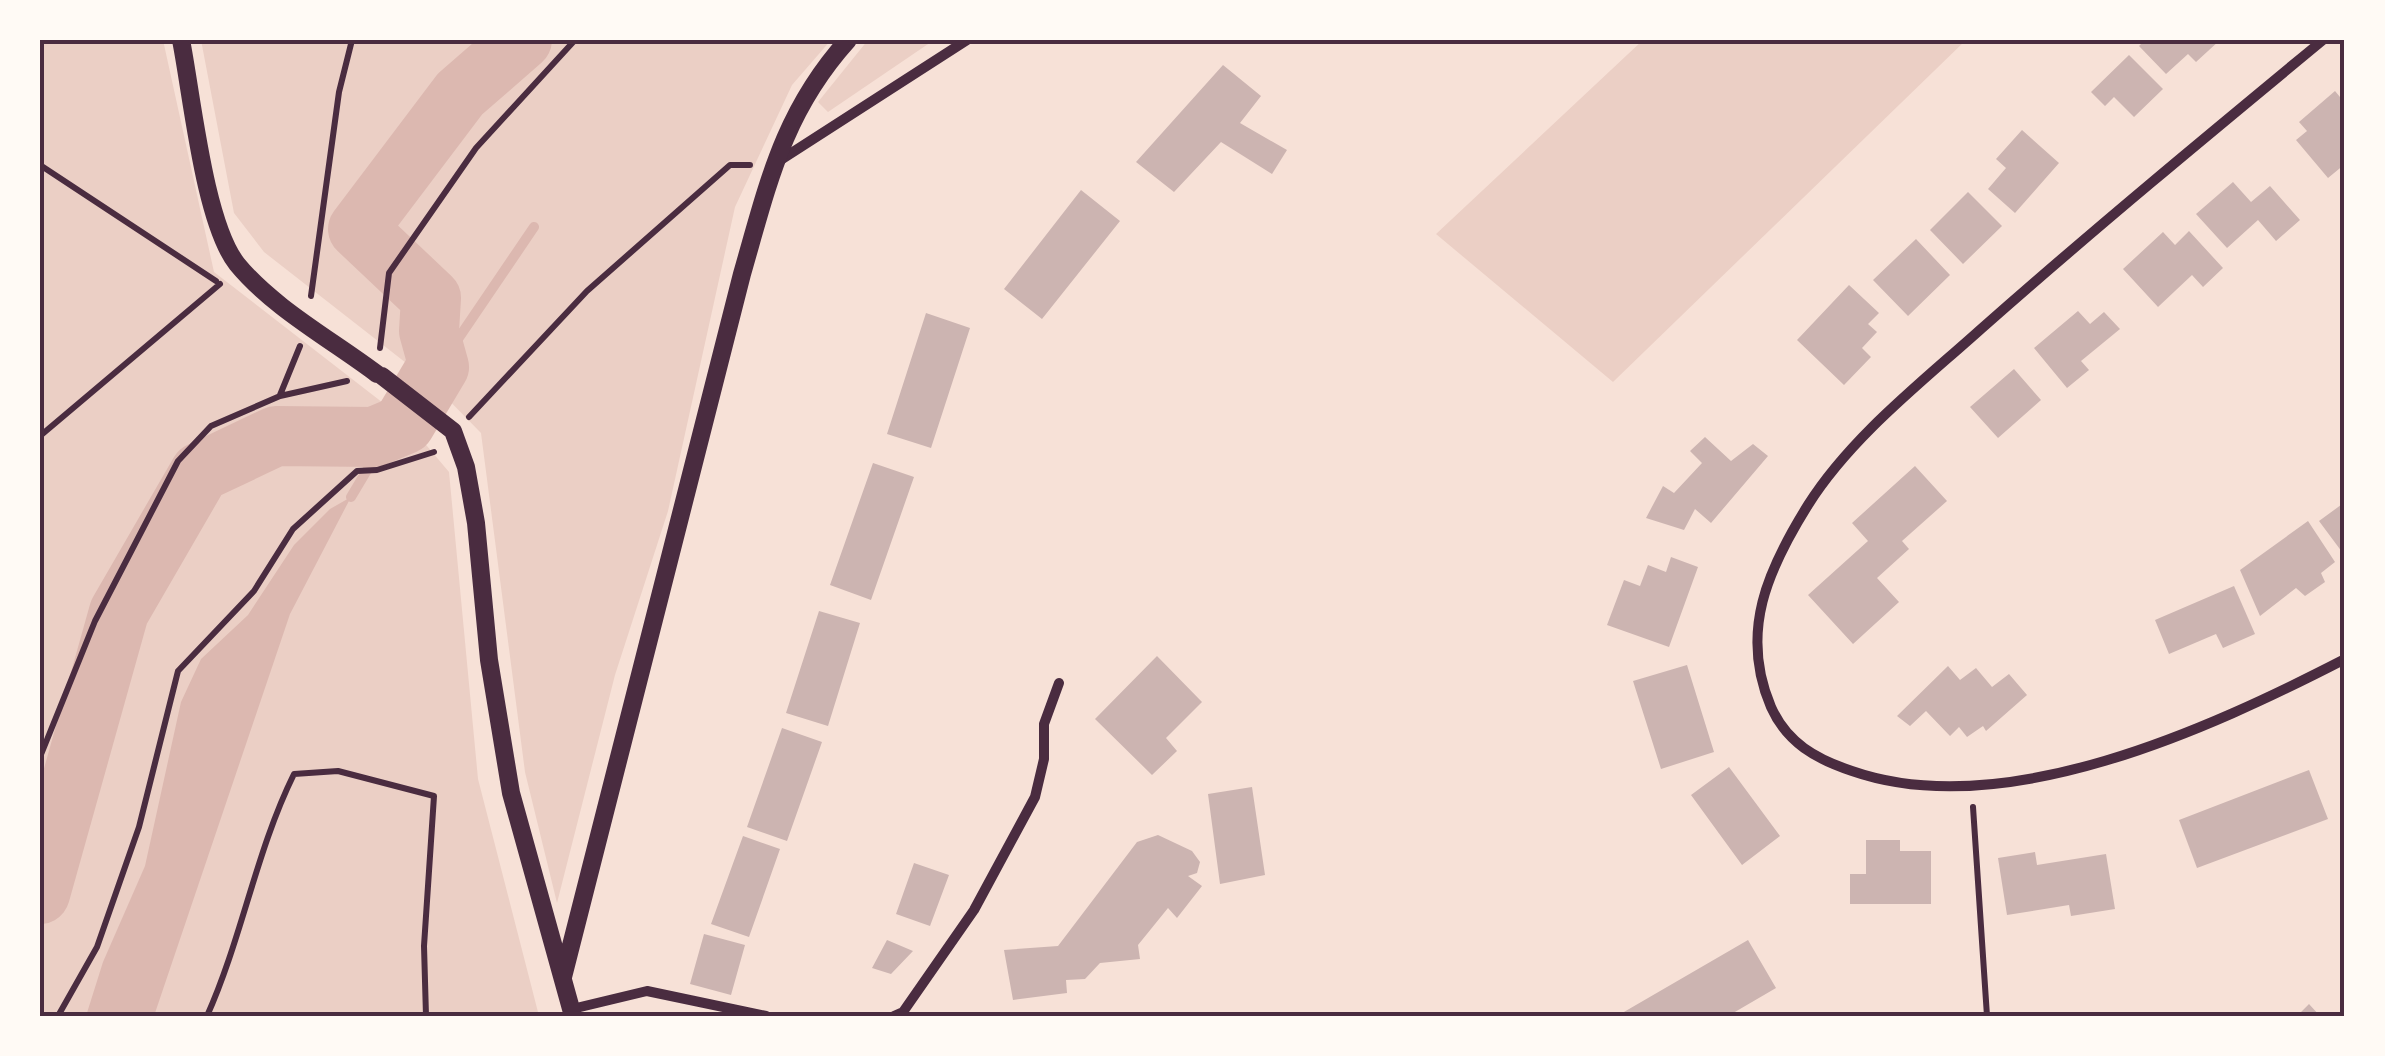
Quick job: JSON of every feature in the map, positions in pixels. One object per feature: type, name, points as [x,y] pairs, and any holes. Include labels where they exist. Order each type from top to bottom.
[{"type":"street","points":[[181,40],[215,215],[235,262],[456,437],[476,522],[489,660],[512,793],[573,1012],[647,991],[766,1016]]},
{"type":"street","points":[[564,977],[737,293],[774,164],[798,104],[848,40]]},
{"type":"street","points":[[774,164],[968,40]]},
{"type":"street","points":[[2324,40],[2082,240],[1934,370],[1850,452],[1810,501],[1781,552],[1754,630],[1766,694],[1779,724],[1802,749],[1874,779],[1971,786],[2028,779],[2189,732],[2345,660]]},
{"type":"street","points":[[894,1016],[904,1012],[974,910],[1009,837],[1035,797],[1044,759],[1044,724],[1058,683]]},
{"type":"path","points":[[311,282],[339,92],[352,40]]},
{"type":"path","points":[[390,273],[476,148],[575,40]]},
{"type":"path","points":[[58,1016],[103,930],[139,827],[178,671],[254,591],[293,529],[356,471],[378,470],[456,437],[586,292],[730,166],[774,164]]},
{"type":"path","points":[[40,165],[231,292]]},
{"type":"path","points":[[40,436],[217,282]]},
{"type":"path","points":[[286,336],[299,347]]},
{"type":"path","points":[[40,758],[95,621],[178,461],[211,426],[280,396]]},
{"type":"path","points":[[207,1016],[231,962],[279,805],[294,774],[338,772],[434,796],[424,946],[426,1016]]},
{"type":"path","points":[[1971,786],[1987,1016]]},
{"type":"shaded area","points":[[40,40],[163,40],[214,272],[405,420],[449,472],[478,779],[539,1016],[40,1016]]},
{"type":"shaded area","points":[[201,40],[831,40],[792,85],[735,207],[668,511],[615,675],[557,903],[525,772],[481,433],[433,384],[264,252],[234,213]]},
{"type":"shaded area","points":[[868,40],[934,40],[828,112],[818,102]]},
{"type":"shaded area","points":[[1643,40],[1966,40],[1613,382],[1436,234]]},
{"type":"shaded area","points":[[351,497],[290,614],[154,1016],[86,1016],[103,962],[145,866],[181,702],[201,659],[248,615],[294,545],[330,509]]},
{"type":"building","points":[[2145,40],[2220,40],[2196,62],[2188,54],[2166,74],[2139,46]]},
{"type":"building","points":[[2129,55],[2163,89],[2134,117],[2114,97],[2105,106],[2091,92]]},
{"type":"building","points":[[1223,65],[1261,96],[1240,123],[1287,150],[1272,174],[1221,142],[1174,192],[1136,162]]},
{"type":"building","points":[[2335,91],[2345,103],[2345,164],[2328,178],[2296,140],[2307,131],[2299,122]]},
{"type":"building","points":[[2022,130],[2059,163],[2015,213],[1988,189],[2006,168],[1996,159]]},
{"type":"building","points":[[2233,182],[2251,202],[2270,186],[2300,220],[2276,241],[2258,220],[2227,248],[2196,214]]},
{"type":"building","points":[[1081,190],[1120,221],[1042,319],[1004,289]]},
{"type":"building","points":[[1968,192],[2002,226],[1963,264],[1930,230]]},
{"type":"building","points":[[2189,231],[2223,268],[2203,287],[2192,275],[2158,307],[2123,269],[2163,232],[2175,245]]},
{"type":"building","points":[[1916,239],[1950,275],[1908,316],[1873,280]]},
{"type":"building","points":[[1849,285],[1879,313],[1868,324],[1877,332],[1862,348],[1871,357],[1844,385],[1797,340]]},
{"type":"building","points":[[2078,311],[2090,324],[2104,312],[2120,329],[2081,361],[2089,370],[2067,388],[2034,348]]},
{"type":"building","points":[[926,313],[970,328],[931,448],[887,434]]},
{"type":"building","points":[[2014,369],[2041,400],[1998,438],[1970,407]]},
{"type":"building","points":[[1705,437],[1731,461],[1753,444],[1768,456],[1711,523],[1695,509],[1684,530],[1646,518],[1663,486],[1674,493],[1702,463],[1690,451]]},
{"type":"building","points":[[873,463],[914,477],[871,600],[830,585]]},
{"type":"building","points":[[1915,466],[1947,501],[1902,541],[1909,549],[1877,578],[1899,602],[1853,644],[1808,595],[1868,541],[1852,523]]},
{"type":"building","points":[[2345,502],[2345,556],[2319,521]]},
{"type":"building","points":[[2308,521],[2335,562],[2321,573],[2325,582],[2305,596],[2296,588],[2260,616],[2240,570]]},
{"type":"building","points":[[1671,557],[1698,567],[1669,647],[1607,625],[1624,580],[1640,586],[1648,565],[1666,572]]},
{"type":"building","points":[[2234,586],[2255,634],[2223,648],[2216,634],[2169,654],[2155,620]]},
{"type":"building","points":[[819,611],[860,623],[828,726],[786,713]]},
{"type":"building","points":[[1157,656],[1202,702],[1166,738],[1177,751],[1152,775],[1095,719]]},
{"type":"building","points":[[1687,665],[1714,752],[1661,769],[1633,681]]},
{"type":"building","points":[[1948,666],[1960,680],[1976,668],[1992,687],[2009,674],[2027,695],[1986,731],[1983,726],[1967,737],[1959,727],[1950,736],[1926,711],[1910,726],[1897,716]]},
{"type":"building","points":[[782,728],[822,742],[787,841],[747,827]]},
{"type":"building","points":[[1729,767],[1780,836],[1742,865],[1691,795]]},
{"type":"building","points":[[2309,770],[2328,819],[2197,868],[2179,820]]},
{"type":"building","points":[[1252,787],[1265,875],[1220,884],[1208,794]]},
{"type":"building","points":[[1158,835],[1192,851],[1200,862],[1197,873],[1188,876],[1202,886],[1177,918],[1168,908],[1138,945],[1140,959],[1100,963],[1085,979],[1066,980],[1067,993],[1013,1000],[1004,950],[1058,946],[1137,842]]},
{"type":"building","points":[[743,836],[780,849],[749,937],[711,924]]},
{"type":"building","points":[[1866,840],[1900,840],[1900,851],[1931,851],[1931,904],[1850,904],[1850,874],[1866,874]]},
{"type":"building","points":[[2035,852],[2037,865],[2106,854],[2115,909],[2071,916],[2069,905],[2007,915],[1998,858]]},
{"type":"building","points":[[914,863],[949,875],[930,926],[896,914]]},
{"type":"building","points":[[704,934],[745,945],[731,995],[690,984]]},
{"type":"building","points":[[887,940],[913,951],[891,974],[872,968]]},
{"type":"building","points":[[1748,940],[1776,988],[1728,1016],[1617,1016]]},
{"type":"building","points":[[2309,1004],[2320,1016],[2297,1016]]},
{"type":"waterway","points":[[40,894],[119,612],[200,472],[276,436],[374,437],[405,424],[439,367],[429,331],[431,298],[358,229],[460,94],[522,40]]},
{"type":"waterway","points":[[439,367],[534,227]]},
{"type":"waterway","points":[[329,436],[380,413],[429,331]]},
{"type":"waterway","points":[[351,497],[391,430]]}]
